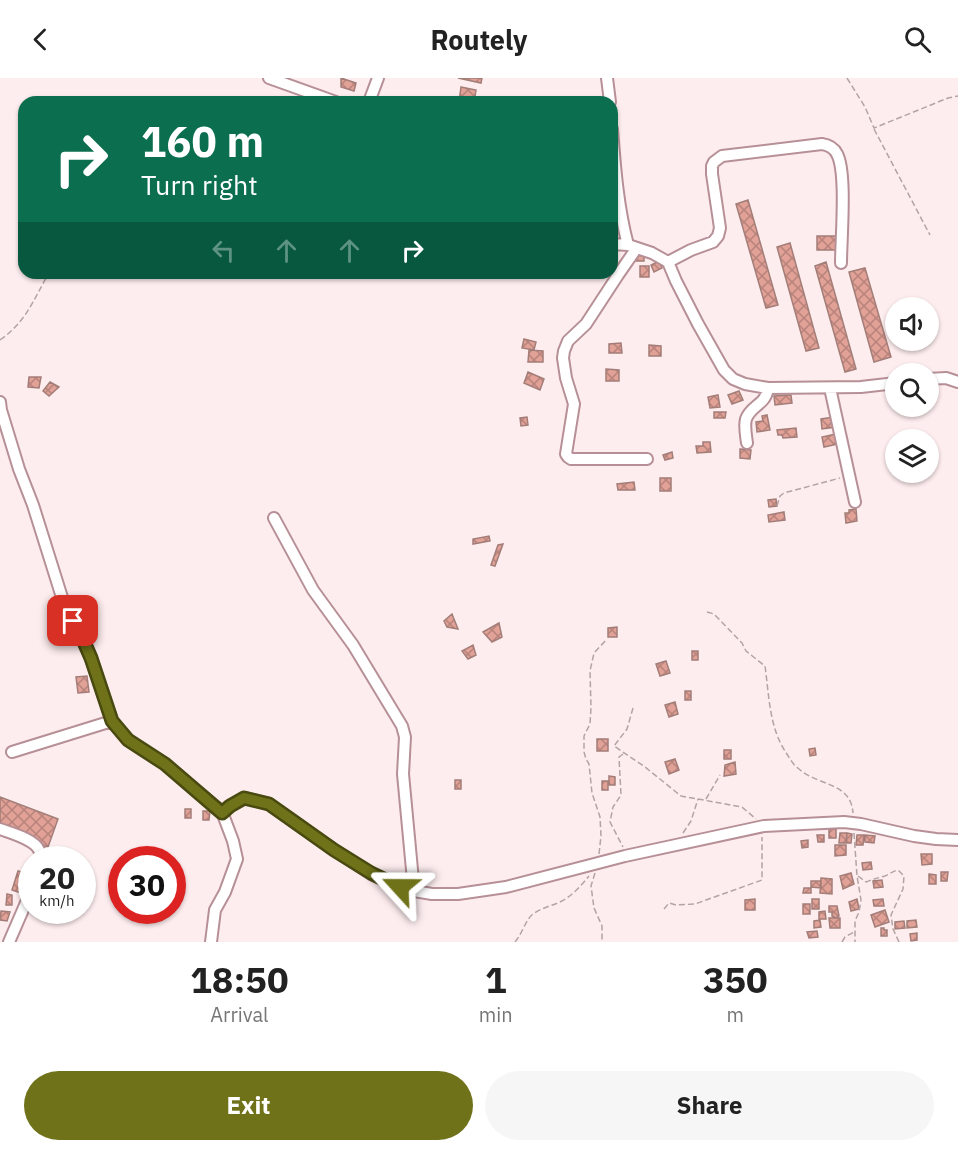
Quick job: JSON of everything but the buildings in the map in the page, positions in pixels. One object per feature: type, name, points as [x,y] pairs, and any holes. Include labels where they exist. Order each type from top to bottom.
[{"type":"street","points":[[269,78],[319,96]]},
{"type":"street","points":[[371,96],[378,78]]},
{"type":"street","points":[[607,78],[609,96]]},
{"type":"street","points":[[668,262],[690,250],[713,242],[718,236],[720,228],[712,174],[712,166],[717,159],[722,156],[822,144],[833,148],[841,164],[841,263]]},
{"type":"street","points":[[618,190],[620,211],[632,247],[618,270]]},
{"type":"street","points":[[618,245],[652,253],[668,262],[698,324],[724,370],[733,379],[745,384],[768,388],[830,388],[885,384]]},
{"type":"street","points":[[613,279],[586,324],[568,341],[564,351],[566,378],[574,404],[566,454],[571,459],[647,459]]},
{"type":"street","points":[[939,378],[958,382]]},
{"type":"street","points":[[747,443],[745,425],[747,417],[765,398],[768,388]]},
{"type":"street","points":[[830,388],[855,502]]},
{"type":"street","points":[[0,402],[16,459],[65,607],[91,658],[112,721],[128,740],[165,764],[222,813],[233,840],[237,859],[225,892],[215,910],[211,942]]},
{"type":"street","points":[[274,518],[313,590],[353,645],[402,726],[405,737],[403,774],[414,891]]},
{"type":"street","points":[[12,752],[112,721]]},
{"type":"street","points":[[222,813],[244,798],[269,804],[371,873],[400,887],[432,894],[458,894],[506,887],[598,863],[764,826],[853,822],[914,836],[958,840]]},
{"type":"street","points":[[0,829],[25,838],[37,846]]},
{"type":"street","points":[[9,942],[18,921]]},
{"type":"path","points":[[847,78],[865,107],[930,235]]},
{"type":"path","points":[[874,128],[958,96]]},
{"type":"path","points":[[0,340],[12,332],[24,319],[46,279]]},
{"type":"path","points":[[777,506],[780,496],[784,493],[850,476]]},
{"type":"path","points":[[708,612],[714,614],[742,643],[746,651],[765,666],[769,703],[783,748],[799,770],[847,794],[852,808],[861,900],[855,921],[855,942]]},
{"type":"path","points":[[602,942],[602,926],[594,908],[591,886],[598,863],[600,817],[592,793],[589,764],[584,752],[584,736],[590,724],[590,671],[594,653],[607,639]]},
{"type":"path","points":[[633,708],[627,729],[614,746],[681,796],[742,807],[764,826],[761,841],[762,880],[695,904],[669,903],[664,909]]},
{"type":"path","points":[[625,753],[620,757],[621,795],[613,807],[610,822],[628,856]]},
{"type":"path","points":[[705,800],[720,775]]},
{"type":"path","points":[[674,846],[691,821],[698,798]]},
{"type":"path","points":[[515,942],[521,935],[530,915],[571,894],[598,863]]},
{"type":"path","points":[[857,876],[866,882],[898,870],[904,876],[903,889],[891,915],[892,929],[899,942]]},
{"type":"path","points":[[842,942],[845,937],[855,932]]},
{"type":"route","points":[[73,621],[91,658],[112,721],[128,740],[165,764],[222,813],[244,798],[269,804],[334,850],[371,873],[400,887]]}]
